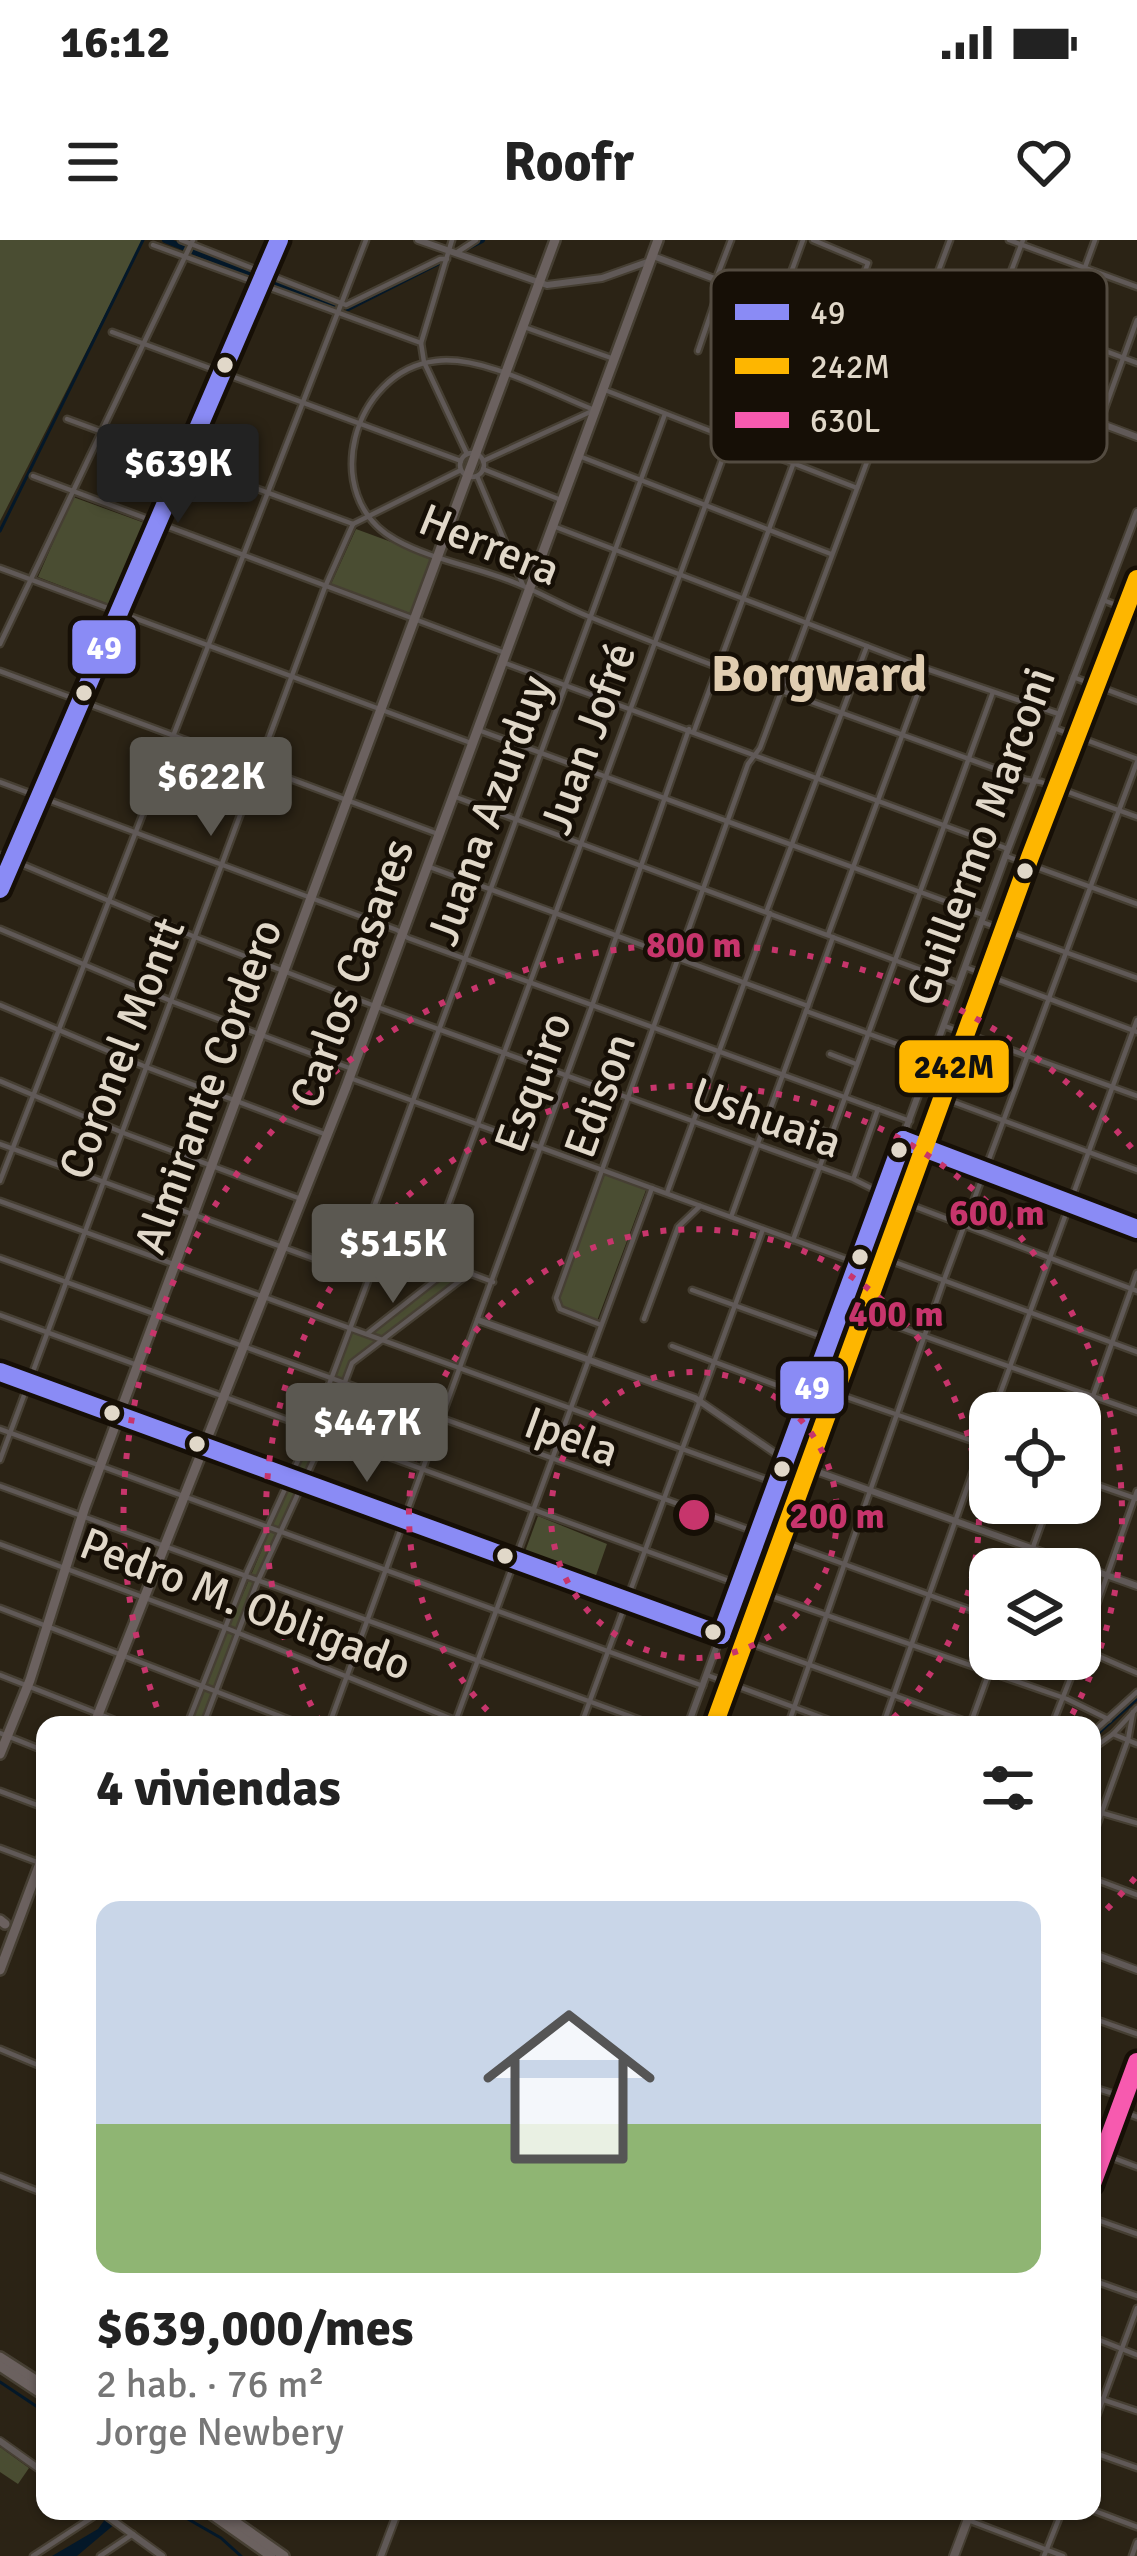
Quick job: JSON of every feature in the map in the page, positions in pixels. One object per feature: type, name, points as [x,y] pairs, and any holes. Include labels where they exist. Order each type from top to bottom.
[{"type":"main road","name":"Almirante Cordero","points":[[0,1754],[28,1686],[63,1567],[118,1415],[555,240]]},
{"type":"main road","name":"Carlos Casares","points":[[97,1716],[351,1073],[658,240]]},
{"type":"main road","points":[[0,1970],[36,1878]]},
{"type":"main road","points":[[0,1957],[8,1936],[2,1922],[20,1915]]},
{"type":"main road","points":[[1101,2159],[1137,2062]]},
{"type":"main road","points":[[0,2357],[36,2380]]},
{"type":"main road","points":[[0,2366],[36,2390]]},
{"type":"main road","points":[[220,2520],[271,2556]]},
{"type":"main road","points":[[233,2520],[284,2556]]},
{"type":"main road","points":[[954,2556],[967,2520]]},
{"type":"street","points":[[181,240],[351,304],[476,240]]},
{"type":"street","points":[[0,889],[279,240]]},
{"type":"street","points":[[0,1181],[366,240]]},
{"type":"street","points":[[418,240],[539,283],[589,281],[652,258],[711,277]]},
{"type":"street","points":[[452,240],[422,343],[424,362],[477,460],[561,500]]},
{"type":"street","points":[[722,270],[731,240]]},
{"type":"street","name":"Juan Jofré","points":[[792,270],[803,240]]},
{"type":"street","name":"Esquiro","points":[[813,240],[868,263],[866,270]]},
{"type":"street","name":"Edison","points":[[940,270],[950,240]]},
{"type":"street","points":[[1009,240],[1090,270]]},
{"type":"street","points":[[1084,268],[1095,240]]},
{"type":"street","points":[[0,644],[192,242]]},
{"type":"street","points":[[153,245],[422,343]]},
{"type":"street","points":[[1107,276],[1137,287]]},
{"type":"street","points":[[698,351],[711,307]]},
{"type":"street","points":[[1107,403],[1137,320]]},
{"type":"street","points":[[524,327],[614,359]]},
{"type":"street","points":[[112,332],[461,461],[477,460],[595,410]]},
{"type":"street","points":[[1107,352],[1137,363]]},
{"type":"street","points":[[369,514],[352,461],[357,423],[384,385],[424,362],[465,361],[595,410]]},
{"type":"street","points":[[603,389],[711,431]]},
{"type":"street","name":"Juana Azurduy","points":[[383,1241],[370,1236],[367,1226],[665,413]]},
{"type":"street","name":"Herrera","points":[[67,418],[353,524]]},
{"type":"street","points":[[1107,426],[1137,437]]},
{"type":"street","points":[[579,456],[832,554]]},
{"type":"street","points":[[353,524],[469,474],[477,460]]},
{"type":"street","points":[[461,461],[526,588]]},
{"type":"street","name":"Juan Jofré","points":[[428,1257],[721,462]]},
{"type":"street","points":[[791,462],[857,488]]},
{"type":"street","name":"Edison","points":[[601,1324],[560,1309],[556,1298],[748,764],[783,689],[867,462]]},
{"type":"street","name":"Esquiro","points":[[332,1716],[493,1282],[665,797],[796,464]]},
{"type":"street","points":[[33,476],[1137,904]]},
{"type":"street","name":"Guillermo Marconi","points":[[691,1716],[1137,512]]},
{"type":"street","name":"Herrera","points":[[369,514],[394,539],[526,588],[591,618],[1137,817]]},
{"type":"street","name":"Coronel Montt","points":[[0,1460],[325,586],[353,524]]},
{"type":"street","points":[[552,525],[927,669],[1059,714]]},
{"type":"street","points":[[0,568],[471,743]]},
{"type":"street","points":[[1103,600],[1137,613]]},
{"type":"street","points":[[667,1193],[867,646]]},
{"type":"street","points":[[731,1217],[927,669]]},
{"type":"street","points":[[0,671],[438,834]]},
{"type":"street","points":[[1073,677],[1137,701]]},
{"type":"street","points":[[793,1240],[993,692]]},
{"type":"street","points":[[792,1716],[944,1280],[1137,761],[1054,728]]},
{"type":"street","points":[[476,729],[1137,978]]},
{"type":"street","points":[[0,782],[910,1121]]},
{"type":"street","points":[[452,796],[959,984]]},
{"type":"street","name":"Ushuaia","points":[[0,855],[195,938],[853,1179],[1134,1290]]},
{"type":"street","points":[[427,866],[933,1058]]},
{"type":"street","points":[[0,928],[412,1101],[857,1263]]},
{"type":"street","points":[[965,968],[1135,1031]]},
{"type":"street","points":[[0,1005],[146,1067],[327,1135]]},
{"type":"street","points":[[1000,1392],[1137,1020]]},
{"type":"street","points":[[945,1026],[1137,1096]]},
{"type":"street","points":[[830,1054],[856,1064]]},
{"type":"street","points":[[0,1081],[301,1199]]},
{"type":"street","points":[[921,1090],[1137,1170]]},
{"type":"street","points":[[853,1179],[878,1109]]},
{"type":"street","points":[[804,1124],[832,1134]]},
{"type":"street","points":[[903,1141],[1137,1229]]},
{"type":"street","points":[[0,1144],[368,1278]]},
{"type":"street","points":[[458,1716],[652,1188]]},
{"type":"street","points":[[0,1201],[776,1483]]},
{"type":"street","points":[[644,1319],[678,1227],[700,1206]]},
{"type":"street","points":[[584,1716],[763,1229]]},
{"type":"street","points":[[191,1716],[246,1576],[312,1430],[383,1241],[493,1282]]},
{"type":"street","points":[[862,1250],[1137,1352]]},
{"type":"street","name":"Ipela","points":[[0,1258],[969,1609]]},
{"type":"street","points":[[365,1335],[452,1267]]},
{"type":"street","points":[[206,1716],[352,1363],[470,1273]]},
{"type":"street","points":[[1091,1392],[1137,1273]]},
{"type":"street","points":[[692,1290],[828,1339]]},
{"type":"street","points":[[840,1306],[1082,1392]]},
{"type":"street","points":[[0,1315],[969,1666]]},
{"type":"street","points":[[478,1320],[699,1400],[785,1460],[1029,1548]]},
{"type":"street","points":[[672,1346],[808,1396]]},
{"type":"street","points":[[0,1372],[950,1716]]},
{"type":"street","points":[[812,1385],[969,1440]]},
{"type":"street","points":[[1101,1399],[1137,1412]]},
{"type":"street","points":[[0,1429],[703,1686]]},
{"type":"street","points":[[1101,1485],[1136,1496],[1101,1594]]},
{"type":"street","points":[[0,1486],[630,1716]]},
{"type":"street","points":[[886,1716],[969,1490]]},
{"type":"street","name":"Pedro M. Obligado","points":[[0,1544],[226,1628],[438,1716]]},
{"type":"street","points":[[1101,1573],[1137,1586]]},
{"type":"street","points":[[0,1608],[281,1716]]},
{"type":"street","points":[[1101,1660],[1137,1673]]},
{"type":"street","points":[[0,1675],[90,1716]]},
{"type":"street","points":[[707,1675],[817,1716]]},
{"type":"street","points":[[975,1716],[987,1680]]},
{"type":"street","points":[[1010,1680],[1108,1719]]},
{"type":"street","points":[[1056,1716],[1070,1680]]},
{"type":"street","points":[[1101,1725],[1137,1691]]},
{"type":"street","points":[[1101,1743],[1135,1710]]},
{"type":"street","points":[[1135,1710],[1102,1813],[1137,1823]]},
{"type":"street","points":[[1113,1734],[1137,1744]]},
{"type":"street","points":[[4,1735],[36,1747]]},
{"type":"street","points":[[0,1790],[36,1804]]},
{"type":"street","points":[[0,1848],[36,1862]]},
{"type":"street","points":[[1101,1881],[1137,1895]]},
{"type":"street","points":[[1101,1956],[1137,1970]]},
{"type":"street","points":[[1101,2021],[1137,2033]]},
{"type":"street","points":[[0,2049],[36,2064]]},
{"type":"street","points":[[1101,2089],[1124,2097]]},
{"type":"street","points":[[1119,2110],[1137,2117]]},
{"type":"street","points":[[1103,2154],[1137,2167]]},
{"type":"street","points":[[0,2176],[36,2190]]},
{"type":"street","points":[[1101,2221],[1137,2234]]},
{"type":"street","points":[[1101,2283],[1137,2296]]},
{"type":"street","points":[[1101,2402],[1137,2308]]},
{"type":"street","points":[[1101,2341],[1137,2355]]},
{"type":"street","points":[[1102,2399],[1137,2411]]},
{"type":"street","points":[[0,2441],[36,2467]]},
{"type":"street","points":[[1101,2455],[1137,2468]]},
{"type":"street","points":[[1101,2513],[1137,2527]]},
{"type":"street","points":[[33,2556],[89,2520]]},
{"type":"street","points":[[112,2520],[163,2556]]},
{"type":"street","points":[[381,2556],[395,2520]]},
{"type":"street","points":[[979,2520],[1046,2553],[1064,2556]]},
{"type":"street","points":[[1046,2553],[1059,2520]]},
{"type":"street","points":[[100,2556],[133,2534]]},
{"type":"street","points":[[1132,2556],[1137,2542]]},
{"type":"green space","points":[[0,240],[143,240],[0,521]]},
{"type":"green space","points":[[73,497],[150,525],[116,607],[38,577]]},
{"type":"green space","points":[[356,529],[432,557],[412,614],[331,584]]},
{"type":"green space","points":[[605,1174],[646,1190],[597,1321],[564,1308],[558,1297]]},
{"type":"green space","points":[[452,1267],[468,1272],[348,1364],[324,1434],[256,1581],[204,1716],[193,1716],[350,1331],[371,1333]]},
{"type":"green space","points":[[538,1516],[607,1544],[593,1584],[523,1557]]},
{"type":"green space","points":[[0,2447],[29,2468],[18,2484],[0,2472]]},
{"type":"water","points":[[104,2520],[120,2520],[77,2556],[52,2556],[98,2529]]},
{"type":"waterway","points":[[0,531],[143,240]]},
{"type":"waterway","points":[[165,240],[185,248]]},
{"type":"waterway","points":[[464,249],[482,240]]},
{"type":"waterway","points":[[192,251],[258,277]]},
{"type":"waterway","points":[[348,308],[437,263]]},
{"type":"waterway","points":[[266,280],[333,304]]},
{"type":"waterway","points":[[1101,1731],[1137,1699]]},
{"type":"waterway","points":[[0,2382],[36,2406]]},
{"type":"waterway","points":[[190,2520],[241,2556]]},
{"type":"transit line","name":"49","points":[[0,889],[279,240]]},
{"type":"transit line","name":"242M","points":[[717,1716],[1030,857],[1137,579]]},
{"type":"transit line","name":"49","points":[[903,1140],[1137,1229]]},
{"type":"transit line","name":"49","points":[[721,1635],[903,1140]]},
{"type":"transit line","name":"49","points":[[0,1372],[721,1635]]},
{"type":"transit line","name":"630L","points":[[1101,2160],[1137,2062]]},
{"type":"district","name":"Borgward","points":[[819,673]]}]
